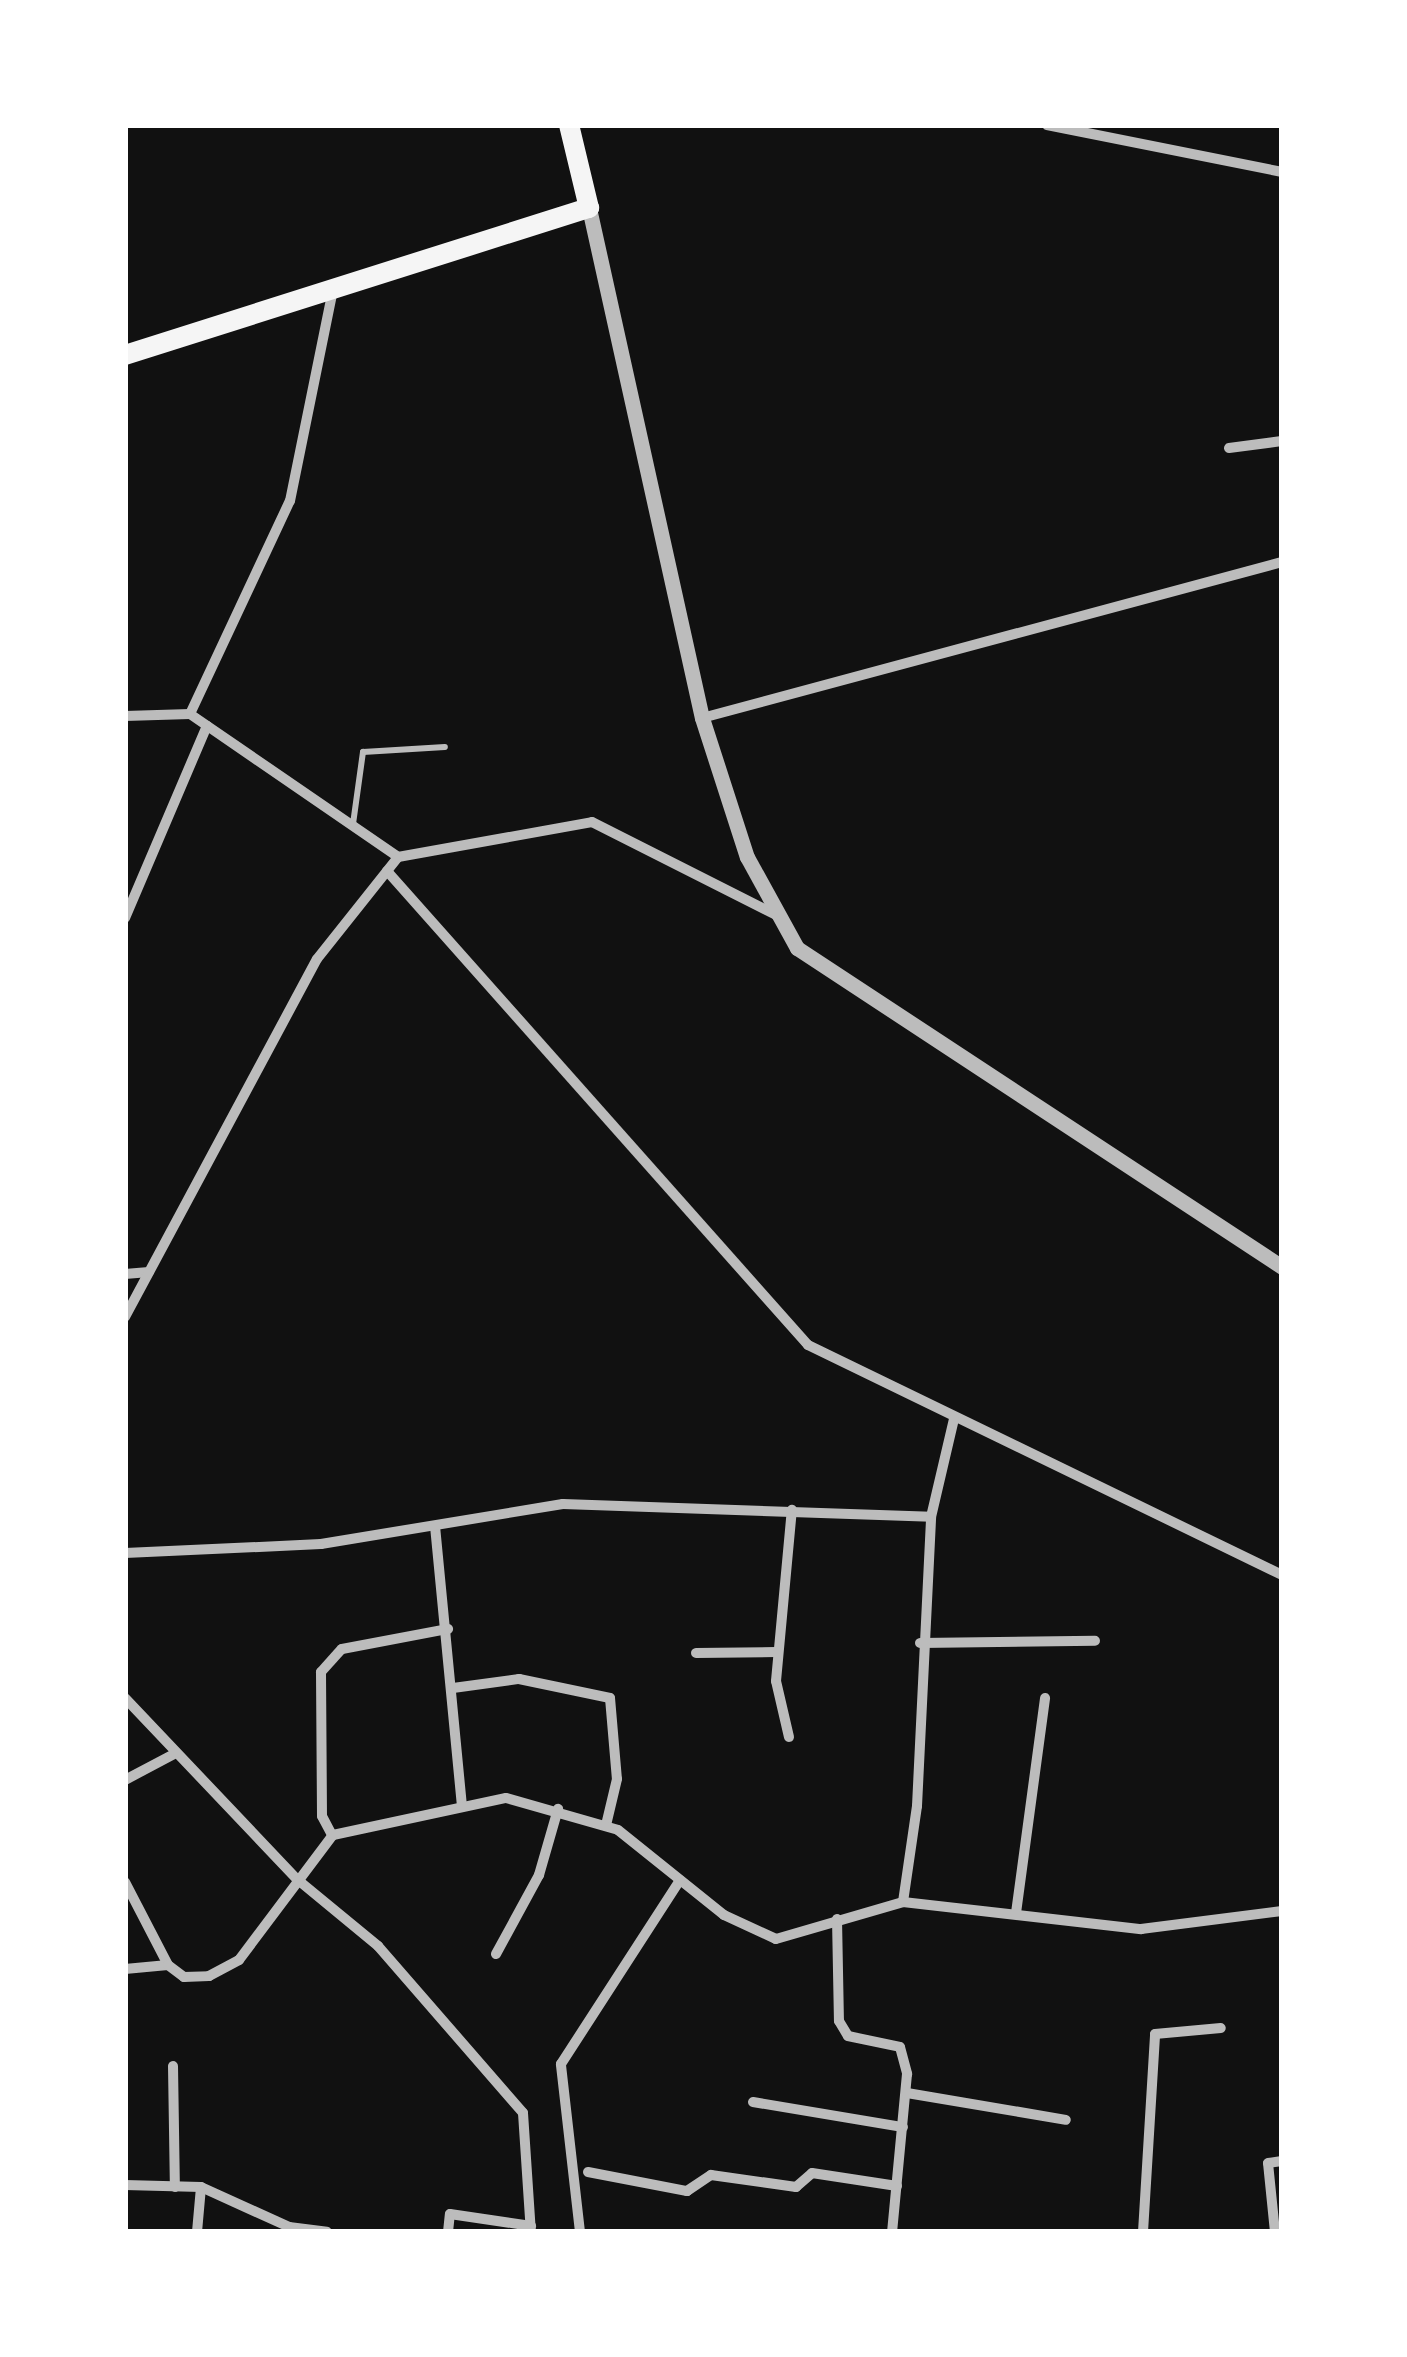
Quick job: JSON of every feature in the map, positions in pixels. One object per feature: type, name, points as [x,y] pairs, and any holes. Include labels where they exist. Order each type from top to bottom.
[{"type":"main road","points":[[125,356],[588,208],[569,125]]},
{"type":"street","points":[[1048,125],[1282,172]]},
{"type":"street","points":[[588,208],[702,718],[748,857],[798,948],[1282,1268]]},
{"type":"street","points":[[190,714],[290,501],[333,290]]},
{"type":"street","points":[[1229,448],[1282,441]]},
{"type":"street","points":[[702,718],[1282,562]]},
{"type":"street","points":[[125,716],[190,714],[398,857]]},
{"type":"street","points":[[125,918],[207,726]]},
{"type":"street","points":[[125,1317],[317,959],[398,857],[592,822],[781,917]]},
{"type":"street","points":[[387,870],[808,1345],[1282,1576]]},
{"type":"street","points":[[125,1274],[149,1272]]},
{"type":"street","points":[[903,1902],[917,1806],[920,1643],[931,1517],[954,1419]]},
{"type":"street","points":[[125,1552],[321,1544],[562,1504],[931,1517]]},
{"type":"street","points":[[789,1737],[776,1652],[792,1510]]},
{"type":"street","points":[[435,1526],[462,1804]]},
{"type":"street","points":[[332,1835],[322,1816],[321,1672],[342,1649],[448,1629]]},
{"type":"street","points":[[920,1643],[1095,1641]]},
{"type":"street","points":[[696,1653],[776,1652]]},
{"type":"street","points":[[453,1688],[519,1680],[610,1698],[617,1779],[606,1825]]},
{"type":"street","points":[[125,1698],[298,1880],[378,1946],[523,2114],[531,2229],[450,2214],[448,2232]]},
{"type":"street","points":[[1016,1913],[1045,1698]]},
{"type":"street","points":[[125,1780],[176,1753]]},
{"type":"street","points":[[125,1969],[168,1965],[196,1979],[239,1960],[332,1835],[462,1804],[506,1798],[606,1825],[724,1916],[776,1939],[903,1902],[1141,1929],[1282,1912]]},
{"type":"street","points":[[496,1954],[539,1874],[558,1809]]},
{"type":"street","points":[[580,2232],[561,2064],[680,1880]]},
{"type":"street","points":[[125,1882],[168,1965]]},
{"type":"street","points":[[838,1919],[839,2021],[848,2036],[900,2047],[907,2093],[892,2232]]},
{"type":"street","points":[[1142,2232],[1154,2034],[1221,2028]]},
{"type":"street","points":[[174,2066],[175,2186]]},
{"type":"street","points":[[907,2093],[1066,2120]]},
{"type":"street","points":[[753,2102],[903,2127]]},
{"type":"street","points":[[1275,2232],[1268,2162],[1282,2161]]},
{"type":"street","points":[[588,2172],[686,2191],[712,2176],[796,2187],[812,2173],[897,2186]]},
{"type":"street","points":[[125,2185],[201,2188],[289,2226],[326,2232]]},
{"type":"street","points":[[197,2232],[201,2188]]},
{"type":"lane","points":[[353,826],[363,752],[445,746]]}]
